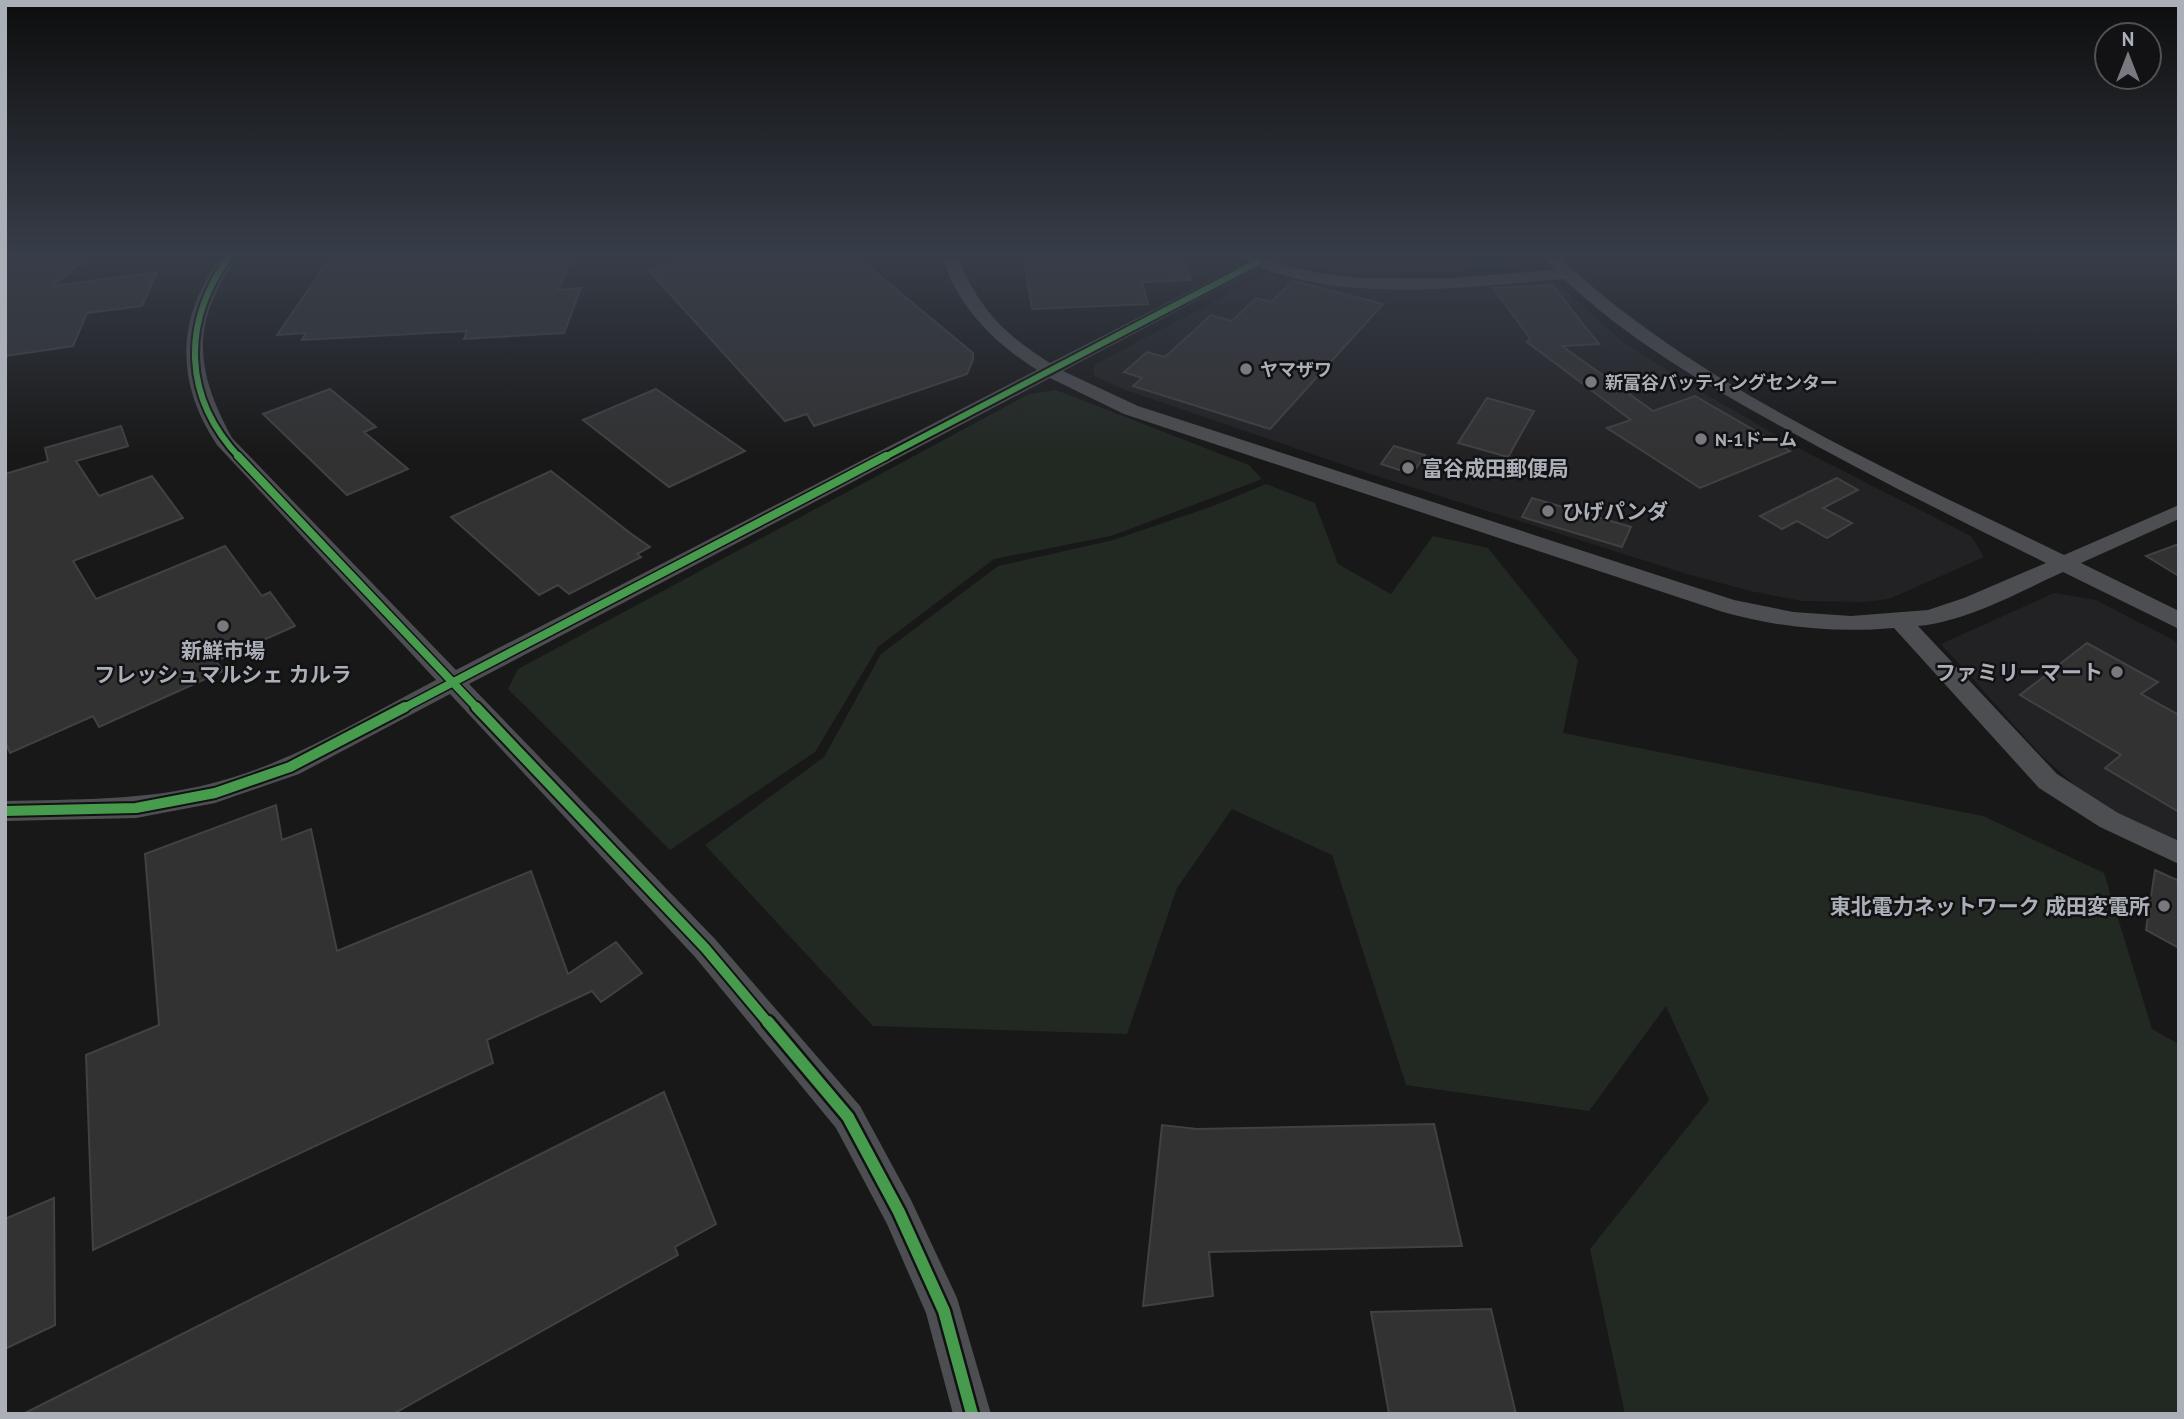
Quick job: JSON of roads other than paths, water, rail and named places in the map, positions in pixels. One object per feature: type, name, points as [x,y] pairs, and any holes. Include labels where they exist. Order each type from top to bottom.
[{"type":"street","points":[[197,323],[192,348],[200,391],[224,441],[705,948],[848,1117],[899,1212],[944,1311],[972,1414]]},
{"type":"street","points":[[987,323],[1049,370],[1084,390],[1131,410],[1731,607],[1794,620],[1851,624],[1930,617],[1972,603],[2179,511]]},
{"type":"street","points":[[5,811],[136,808],[215,793],[290,767],[453,684],[1135,323]]},
{"type":"street","points":[[1626,323],[1715,382],[1835,449],[2071,559],[2179,604]]},
{"type":"street","points":[[2071,559],[2179,621]]},
{"type":"street","points":[[1901,621],[2048,781],[2109,820],[2179,853]]},
{"type":"place","name":"ヤマザワ","points":[[1246,369]]},
{"type":"place","name":"新富谷バッティングセンター","points":[[1591,382]]},
{"type":"place","name":"N-1ドーム","points":[[1701,439]]},
{"type":"place","name":"富谷成田郵便局","points":[[1408,468]]},
{"type":"place","name":"ひげパンダ","points":[[1548,511]]},
{"type":"place","name":"新鮮市場 フレッシュマルシェ カルラ","points":[[223,626]]},
{"type":"place","name":"ファミリーマート","points":[[2117,672]]},
{"type":"place","name":"東北電力ネットワーク 成田変電所","points":[[2164,906]]}]
